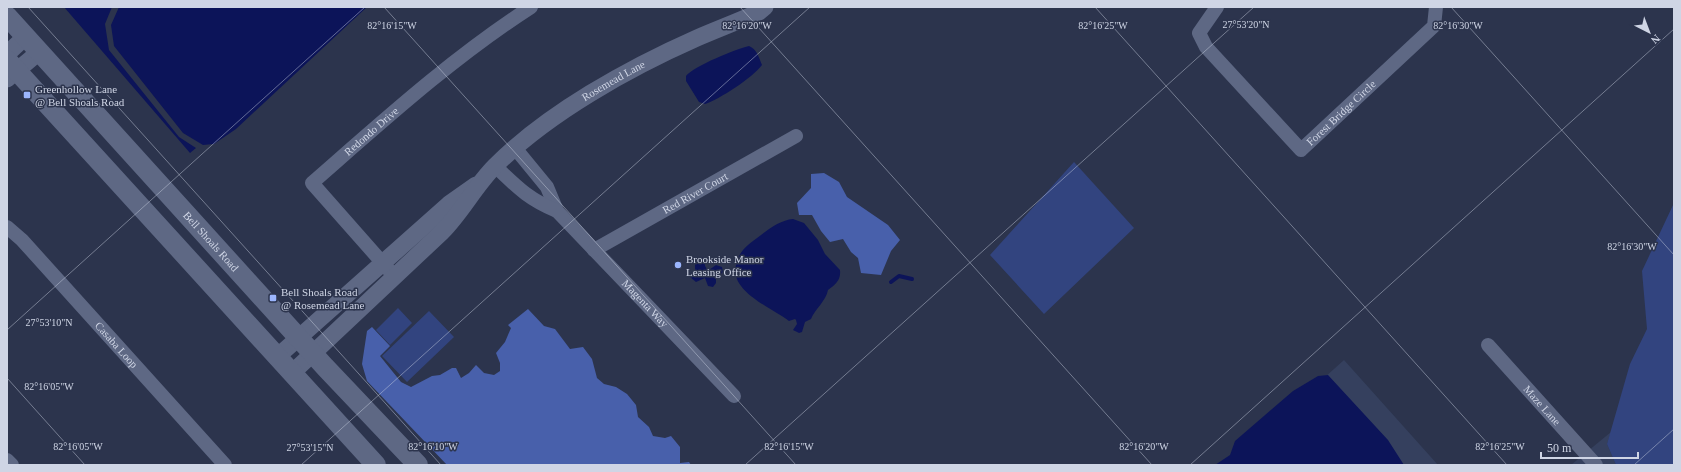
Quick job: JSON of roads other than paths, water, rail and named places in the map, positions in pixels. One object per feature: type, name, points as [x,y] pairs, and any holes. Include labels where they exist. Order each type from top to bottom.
[{"type":"main road","name":"Bell Shoals Road","points":[[7,16],[298,338],[418,465]]},
{"type":"main road","points":[[10,70],[376,465]]},
{"type":"street","name":"Redondo Drive","points":[[395,277],[312,183],[427,83],[462,55],[531,7]]},
{"type":"street","name":"Rosemead Lane","points":[[292,373],[451,224],[471,198],[480,182],[515,148],[558,116],[614,81],[653,59],[697,38],[759,12],[765,7]]},
{"type":"street","name":"Forest Bridge Circle","points":[[1217,7],[1199,33],[1206,47],[1301,150],[1434,26],[1436,7]]},
{"type":"street","points":[[7,54],[25,37]]},
{"type":"street","points":[[10,70],[39,52]]},
{"type":"street","name":"Red River Court","points":[[594,250],[796,136]]},
{"type":"street","name":"Magenta Way","points":[[515,148],[548,187],[557,211],[734,396]]},
{"type":"street","name":"Magenta Way","points":[[495,166],[533,201],[557,211]]},
{"type":"street","name":"Rosemead Lane","points":[[277,357],[382,262],[464,191],[480,182]]},
{"type":"street","name":"Casaba Loop","points":[[7,227],[22,240],[225,465]]},
{"type":"street","name":"Maze Lane","points":[[1488,344],[1596,465]]},
{"type":"street","points":[[7,460],[12,465]]},
{"type":"waterway","points":[[891,282],[899,276],[912,279]]},
{"type":"place","name":"Greenhollow Lane @ Bell Shoals Road","points":[[27,95]]},
{"type":"place","name":"Brookside Manor Leasing Office","points":[[678,265]]},
{"type":"place","name":"Bell Shoals Road @ Rosemead Lane","points":[[273,298]]}]
